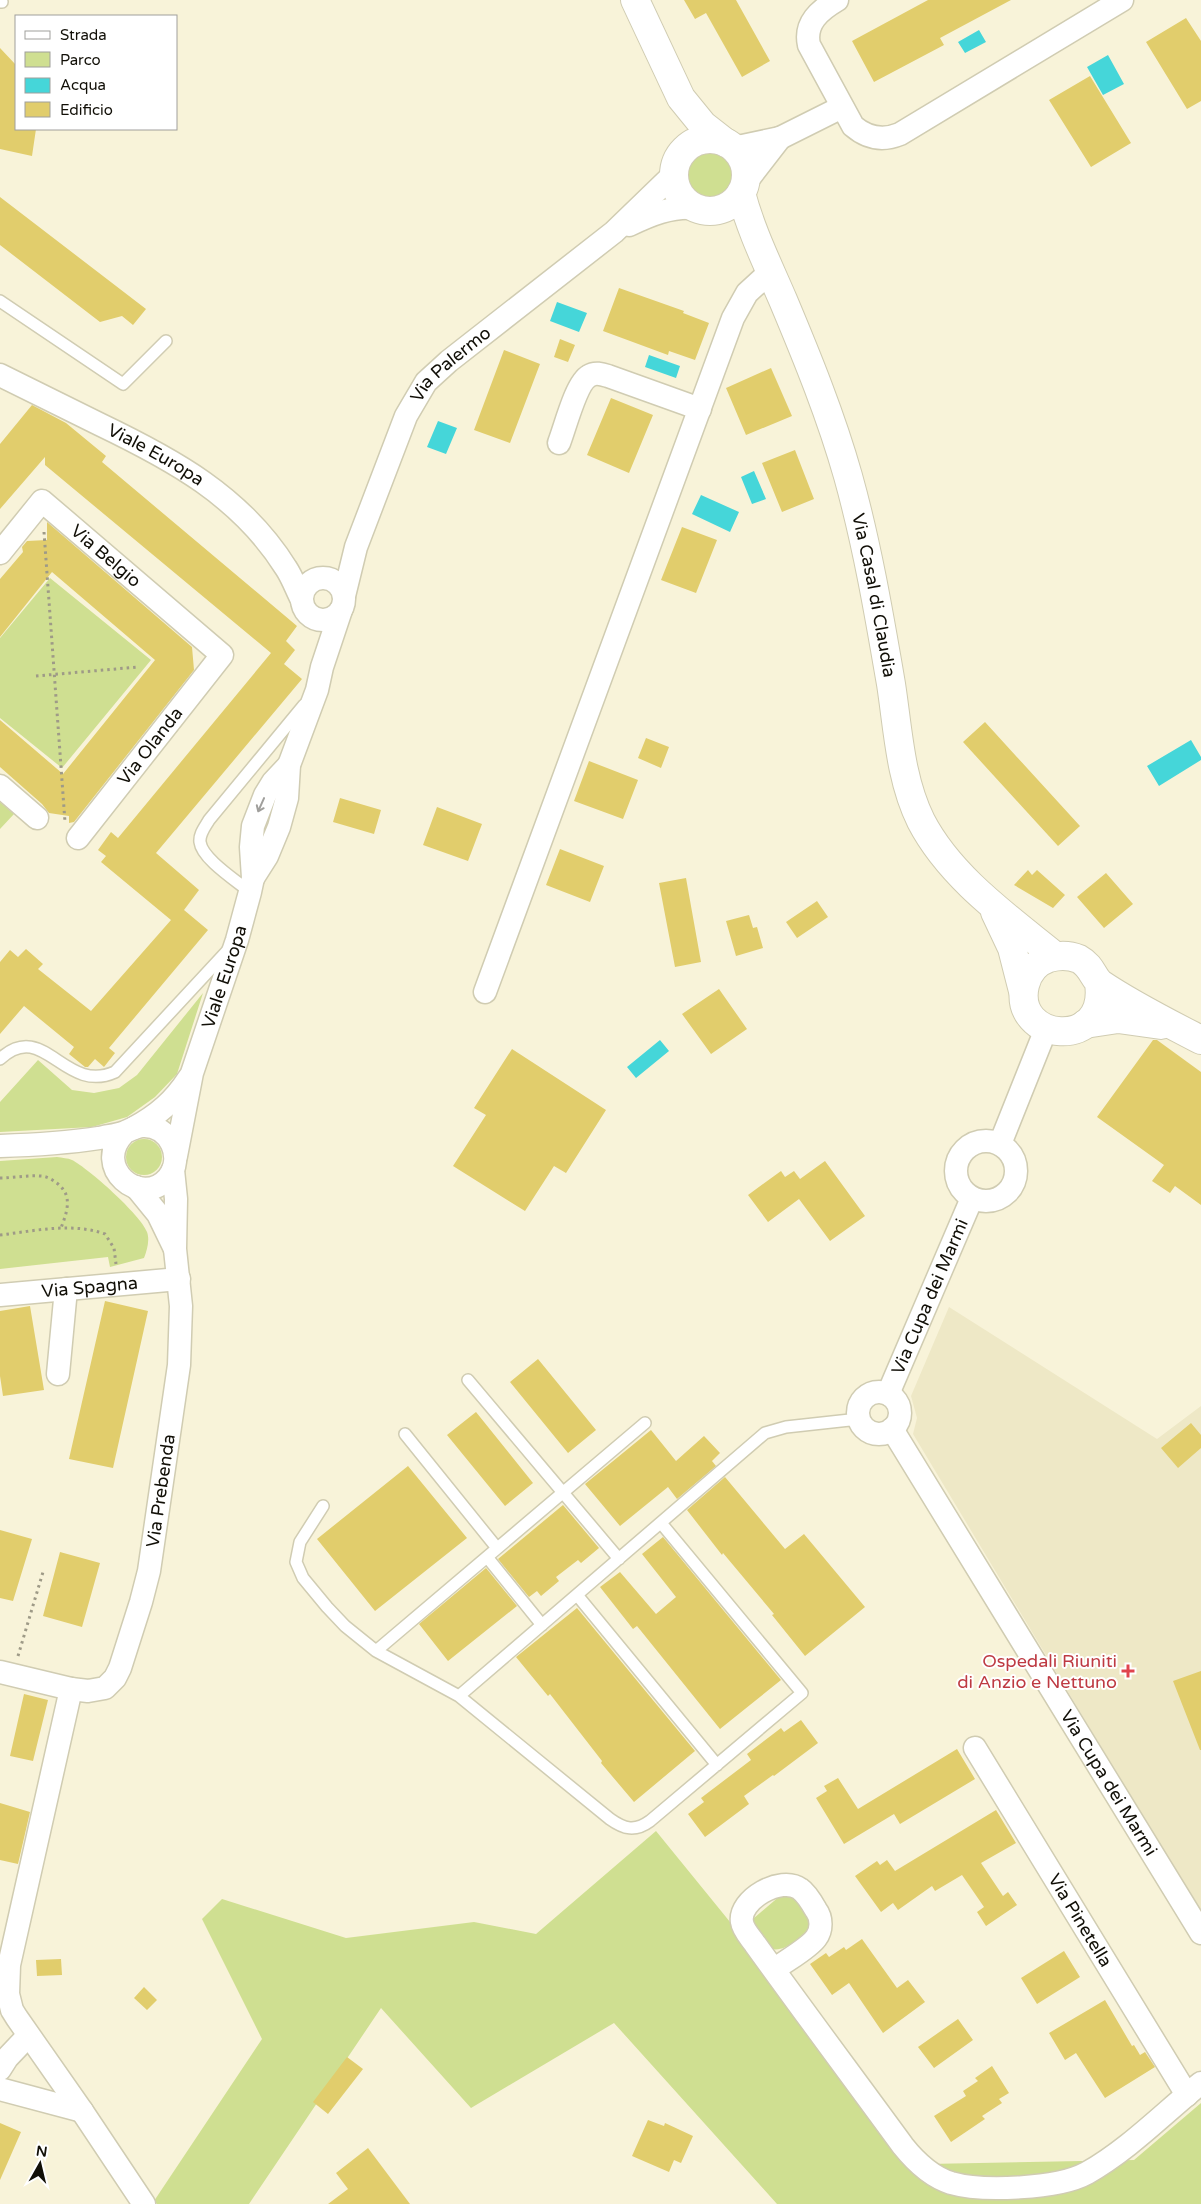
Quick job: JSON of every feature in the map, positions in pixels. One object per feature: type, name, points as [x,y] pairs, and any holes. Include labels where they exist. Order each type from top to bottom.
[{"type":"street","points":[[635,0],[681,98],[702,125],[730,145],[744,163],[744,187]]},
{"type":"street","points":[[837,0],[816,15],[809,28],[808,41],[811,51],[853,126],[863,134],[878,138],[892,137],[1122,0]]},
{"type":"street","points":[[681,98],[675,184],[680,194],[707,209],[736,201],[780,138]]},
{"type":"street","points":[[676,166],[685,150],[694,143],[710,140],[730,145],[780,138],[842,107]]},
{"type":"street","name":"Via Palermo","points":[[342,603],[356,547],[406,416],[426,382],[456,355],[614,232],[676,166]]},
{"type":"street","name":"Via Casal di Claudia","points":[[744,187],[751,228],[800,341],[832,426],[850,482],[873,584],[904,770],[922,822],[942,852],[993,906],[1055,956],[1066,956],[1082,961],[1094,972],[1099,983],[1189,1034]]},
{"type":"street","name":"Via Palermo","points":[[614,232],[656,213],[685,207],[707,209]]},
{"type":"street","name":"Via Casal di Claudia","points":[[707,209],[771,271]]},
{"type":"street","points":[[485,992],[739,306],[747,293],[771,271]]},
{"type":"street","points":[[559,444],[581,384],[589,376],[596,374],[608,376],[700,409]]},
{"type":"street","name":"Viale Europa","points":[[0,375],[145,446],[190,472],[238,511],[286,567],[303,605],[322,667]]},
{"type":"street","points":[[0,553],[42,501]]},
{"type":"street","name":"Via Belgio","points":[[42,501],[222,655]]},
{"type":"street","name":"Via Palermo","points":[[318,578],[356,547]]},
{"type":"street","name":"Viale Europa","points":[[286,567],[318,578]]},
{"type":"street","points":[[318,578],[334,580],[342,590],[342,603],[336,615],[324,620],[311,617],[303,605],[305,586],[318,578]]},
{"type":"street","name":"Viale Europa","points":[[174,1163],[192,1073],[236,940],[251,885],[267,856],[279,827],[287,798],[289,765],[317,690],[322,667],[342,603]]},
{"type":"street","name":"Via Olanda","points":[[78,838],[222,655]]},
{"type":"street","points":[[0,786],[37,818]]},
{"type":"street","name":"Via Casal di Claudia","points":[[993,906],[1012,948],[1024,990],[1024,1002],[1036,1023],[1046,1029],[1066,1032],[1085,1024],[1110,1019],[1127,1019],[1189,1034]]},
{"type":"street","points":[[1024,990],[1026,979],[1033,968],[1043,960],[1055,956]]},
{"type":"street","points":[[1085,1024],[1093,1016],[1098,1005],[1099,983]]},
{"type":"street","points":[[1000,1144],[1046,1029]]},
{"type":"street","name":"Viale Europa","points":[[129,1130],[155,1116],[168,1105],[192,1073]]},
{"type":"street","name":"Viale Europa","points":[[0,1146],[54,1144],[143,1126],[162,1131],[169,1138],[174,1163]]},
{"type":"street","points":[[114,1166],[112,1157],[114,1148],[129,1130]]},
{"type":"street","points":[[981,1141],[1000,1144],[1007,1149],[1016,1166],[1014,1184],[1008,1192],[991,1201],[972,1198],[959,1185],[956,1176],[958,1157],[964,1150],[981,1141]]},
{"type":"street","name":"Viale Europa","points":[[54,1144],[87,1152],[114,1166],[119,1176],[127,1183],[136,1187]]},
{"type":"street","points":[[136,1187],[148,1188],[158,1185],[167,1179],[174,1163]]},
{"type":"street","name":"Via Prebenda","points":[[6,1674],[88,1691],[105,1688],[115,1678],[120,1668],[146,1584],[179,1365],[182,1319],[175,1249],[176,1200],[174,1163]]},
{"type":"street","name":"Via Prebenda","points":[[136,1187],[158,1214],[175,1249]]},
{"type":"street","name":"Via Cupa dei Marmi","points":[[888,1394],[972,1198]]},
{"type":"street","name":"Via Spagna","points":[[0,1295],[179,1279]]},
{"type":"street","points":[[58,1374],[66,1289]]},
{"type":"street","points":[[874,1393],[888,1394],[898,1404],[900,1411],[896,1424],[886,1432],[872,1433],[866,1430],[859,1419],[859,1406],[863,1400],[874,1393]]},
{"type":"street","name":"Via Cupa dei Marmi","points":[[892,1429],[1201,1933]]},
{"type":"street","points":[[71,1689],[8,1970],[10,2003],[28,2036],[82,2111],[144,2204]]},
{"type":"street","name":"Via Pinetella","points":[[774,1970],[908,2153],[924,2168],[943,2180],[976,2186],[1020,2186],[1057,2183],[1085,2174],[1127,2144],[1194,2089],[975,1748]]},
{"type":"street","points":[[0,2069],[11,2052],[28,2036]]},
{"type":"street","points":[[0,2089],[82,2111]]},
{"type":"lane","points":[[0,301],[123,384],[166,341]]},
{"type":"lane","points":[[251,885],[205,854],[200,840],[201,833],[209,820],[317,690]]},
{"type":"lane","points":[[0,1059],[21,1046],[32,1047],[42,1050],[63,1065],[83,1075],[104,1077],[114,1072],[236,940]]},
{"type":"lane","points":[[468,1380],[619,1559]]},
{"type":"lane","points":[[459,1696],[765,1433],[786,1427],[859,1419]]},
{"type":"lane","points":[[376,1650],[645,1423]]},
{"type":"lane","points":[[405,1434],[497,1548]]},
{"type":"lane","points":[[323,1506],[310,1524],[298,1547],[297,1568],[303,1578],[336,1617],[376,1650],[459,1696],[610,1819],[623,1827],[638,1828],[717,1765],[802,1693],[661,1522]]},
{"type":"lane","points":[[487,1557],[542,1625]]},
{"type":"lane","points":[[577,1595],[717,1765]]},
{"type":"path","points":[[42,501],[65,824],[78,838]]},
{"type":"path","points":[[36,676],[138,667]]},
{"type":"path","points":[[0,1178],[41,1176],[51,1179],[64,1189],[68,1200],[66,1215],[61,1228]]},
{"type":"path","points":[[0,1235],[61,1228],[93,1230],[105,1234],[114,1248],[116,1262],[112,1285]]},
{"type":"path","points":[[6,1674],[43,1572]]},
{"type":"shaded area","name":"Ospedali Riuniti di Anzio e Nettuno","points":[[949,1307],[1157,1439],[1201,1406],[1201,1913],[913,1434],[917,1418],[911,1396]]},
{"type":"green space","points":[[710,151],[719,153],[727,158],[732,166],[734,175],[732,184],[727,192],[719,197],[710,199],[701,197],[693,192],[688,184],[686,175],[688,166],[693,158],[701,153]]},
{"type":"green space","points":[[50,578],[151,660],[62,768],[0,718],[0,638]]},
{"type":"green space","points":[[0,802],[14,814],[0,829]]},
{"type":"green space","points":[[203,993],[177,1074],[155,1097],[127,1117],[92,1127],[0,1132],[0,1102],[38,1060],[72,1090],[94,1093],[119,1088],[137,1075]]},
{"type":"green space","points":[[144,1139],[151,1140],[157,1144],[161,1150],[161,1164],[157,1170],[151,1174],[144,1175],[137,1174],[131,1170],[127,1164],[126,1157],[127,1150],[131,1144],[137,1140]]},
{"type":"green space","points":[[57,1157],[70,1159],[80,1165],[125,1204],[143,1224],[148,1235],[148,1245],[144,1258],[110,1267],[108,1257],[0,1269],[0,1161]]},
{"type":"green space","points":[[656,1831],[927,2164],[1134,2160],[1201,2103],[1201,2204],[777,2204],[614,2023],[471,2108],[381,2008],[249,2204],[157,2204],[154,2201],[262,2039],[202,1919],[222,1899],[346,1938],[474,1922],[536,1934]]},
{"type":"green space","points":[[781,1895],[794,1895],[811,1919],[810,1929],[787,1946],[772,1949],[754,1924],[754,1918]]},
{"type":"water","points":[[979,30],[986,42],[965,53],[958,42]]},
{"type":"water","points":[[1108,55],[1124,84],[1103,95],[1087,67]]},
{"type":"water","points":[[557,302],[587,313],[579,332],[550,321]]},
{"type":"water","points":[[649,355],[680,366],[676,378],[645,367]]},
{"type":"water","points":[[438,421],[457,428],[446,454],[427,447]]},
{"type":"water","points":[[754,471],[766,499],[752,504],[741,477]]},
{"type":"water","points":[[701,495],[739,512],[730,532],[692,514]]},
{"type":"water","points":[[1191,740],[1201,760],[1159,786],[1147,766]]},
{"type":"water","points":[[660,1040],[669,1051],[636,1078],[627,1067]]},
{"type":"building","points":[[684,0],[736,0],[770,61],[742,77],[706,13],[695,19]]},
{"type":"building","points":[[928,0],[1011,0],[940,38],[944,45],[874,82],[852,41]]},
{"type":"building","points":[[1186,18],[1201,41],[1201,101],[1187,109],[1146,42]]},
{"type":"building","points":[[0,48],[15,64],[15,130],[36,130],[32,156],[0,149]]},
{"type":"building","points":[[1090,76],[1131,143],[1091,167],[1049,100]]},
{"type":"building","points":[[0,197],[146,309],[133,325],[122,316],[100,322],[0,245]]},
{"type":"building","points":[[619,288],[684,311],[683,313],[709,323],[695,360],[669,351],[668,355],[603,331]]},
{"type":"building","points":[[560,339],[575,345],[568,362],[554,357]]},
{"type":"building","points":[[504,350],[540,364],[510,443],[474,430]]},
{"type":"building","points":[[771,368],[792,416],[746,435],[726,388]]},
{"type":"building","points":[[611,398],[653,415],[629,473],[587,455]]},
{"type":"building","points":[[32,405],[66,423],[106,456],[102,462],[297,626],[286,641],[295,650],[284,664],[302,679],[156,853],[199,890],[184,910],[208,930],[109,1048],[115,1053],[104,1067],[95,1059],[88,1067],[85,1067],[69,1054],[74,1047],[24,1006],[0,1034],[0,962],[10,950],[18,957],[26,949],[43,964],[38,969],[91,1011],[171,920],[101,862],[106,856],[98,850],[111,832],[118,838],[271,653],[45,465],[45,457],[0,509],[0,444]]},
{"type":"building","points":[[795,450],[814,499],[782,512],[762,463]]},
{"type":"building","points":[[47,522],[192,647],[194,670],[74,822],[69,823],[69,816],[49,813],[42,804],[0,767],[0,720],[63,774],[155,660],[52,572],[0,637],[0,579],[23,552],[22,547],[27,541],[47,540]]},
{"type":"building","points":[[682,527],[717,540],[696,593],[661,580]]},
{"type":"building","points":[[985,722],[1080,826],[1058,846],[963,742]]},
{"type":"building","points":[[646,738],[669,747],[661,768],[638,758]]},
{"type":"building","points":[[589,761],[638,780],[623,819],[574,801]]},
{"type":"building","points":[[340,798],[381,810],[374,834],[333,822]]},
{"type":"building","points":[[437,807],[482,824],[468,861],[423,845]]},
{"type":"building","points":[[560,849],[604,866],[590,902],[546,885]]},
{"type":"building","points":[[1028,870],[1032,875],[1037,870],[1065,895],[1053,908],[1014,885]]},
{"type":"building","points":[[1106,873],[1133,904],[1104,928],[1077,897]]},
{"type":"building","points":[[686,878],[701,962],[675,967],[659,883]]},
{"type":"building","points":[[817,901],[828,917],[797,938],[786,922]]},
{"type":"building","points":[[749,915],[753,928],[757,927],[763,948],[736,956],[726,921]]},
{"type":"building","points":[[719,989],[747,1029],[711,1054],[682,1014]]},
{"type":"building","points":[[1153,1040],[1157,1040],[1201,1072],[1201,1205],[1175,1186],[1170,1193],[1152,1181],[1164,1165],[1097,1117]]},
{"type":"building","points":[[512,1049],[606,1110],[566,1173],[554,1166],[525,1211],[453,1166],[486,1115],[474,1108]]},
{"type":"building","points":[[825,1161],[865,1216],[830,1241],[799,1199],[768,1222],[748,1195],[781,1171],[785,1177],[794,1171],[800,1179]]},
{"type":"building","points":[[105,1301],[148,1311],[113,1468],[69,1459]]},
{"type":"building","points":[[30,1306],[44,1390],[3,1396],[0,1376],[0,1311]]},
{"type":"building","points":[[538,1359],[596,1430],[568,1453],[510,1382]]},
{"type":"building","points":[[476,1412],[533,1483],[505,1506],[447,1435]]},
{"type":"building","points":[[1191,1423],[1201,1435],[1201,1448],[1178,1468],[1161,1448]]},
{"type":"building","points":[[651,1430],[676,1461],[704,1436],[720,1453],[712,1461],[716,1466],[677,1499],[668,1487],[620,1526],[585,1484]]},
{"type":"building","points":[[408,1466],[467,1538],[375,1611],[317,1539]]},
{"type":"building","points":[[725,1477],[785,1549],[804,1534],[865,1607],[805,1656],[772,1615],[774,1614],[723,1553],[722,1555],[687,1510]]},
{"type":"building","points":[[563,1505],[599,1548],[581,1563],[578,1560],[556,1577],[559,1581],[541,1596],[537,1591],[529,1597],[498,1559]]},
{"type":"building","points":[[0,1530],[32,1539],[13,1601],[0,1598]]},
{"type":"building","points":[[663,1537],[781,1680],[720,1729],[637,1626],[633,1629],[600,1587],[620,1572],[656,1614],[676,1597],[642,1554]]},
{"type":"building","points":[[60,1552],[100,1563],[82,1627],[43,1616]]},
{"type":"building","points":[[486,1568],[517,1606],[448,1661],[419,1624]]},
{"type":"building","points":[[577,1608],[695,1751],[634,1802],[601,1763],[602,1761],[550,1694],[548,1696],[516,1657]]},
{"type":"building","points":[[1201,1671],[1201,1750],[1200,1750],[1173,1681]]},
{"type":"building","points":[[24,1694],[48,1700],[33,1761],[10,1756]]},
{"type":"building","points":[[801,1720],[818,1743],[744,1796],[749,1804],[705,1837],[688,1814],[704,1802],[701,1798],[751,1760],[747,1754],[781,1728],[784,1732]]},
{"type":"building","points":[[957,1749],[975,1779],[900,1824],[894,1814],[844,1844],[816,1798],[827,1791],[824,1786],[838,1778],[858,1809]]},
{"type":"building","points":[[0,1803],[30,1812],[18,1864],[0,1860]]},
{"type":"building","points":[[996,1810],[1016,1843],[981,1863],[1003,1896],[1008,1892],[1017,1905],[986,1926],[977,1912],[984,1907],[962,1875],[935,1891],[932,1886],[898,1910],[893,1903],[881,1912],[855,1876],[877,1861],[880,1865],[887,1860],[895,1871]]},
{"type":"building","points":[[862,1939],[897,1988],[908,1980],[925,2002],[883,2033],[849,1983],[832,1995],[810,1964],[826,1953],[829,1957],[844,1947],[846,1950]]},
{"type":"building","points":[[1064,1951],[1080,1977],[1037,2004],[1021,1978]]},
{"type":"building","points":[[61,1959],[62,1975],[37,1976],[36,1960]]},
{"type":"building","points":[[144,1987],[157,2000],[147,2010],[134,1998]]},
{"type":"building","points":[[1105,2000],[1132,2046],[1134,2045],[1140,2055],[1145,2052],[1155,2067],[1105,2098],[1076,2053],[1065,2060],[1049,2033]]},
{"type":"building","points":[[958,2019],[973,2040],[934,2068],[918,2047]]},
{"type":"building","points":[[347,2057],[363,2069],[328,2114],[313,2102]]},
{"type":"building","points":[[992,2066],[1009,2093],[999,2099],[1002,2103],[982,2116],[985,2119],[951,2142],[934,2116],[966,2096],[963,2091],[978,2081],[975,2078]]},
{"type":"building","points":[[648,2120],[664,2126],[665,2123],[693,2136],[681,2163],[674,2160],[669,2172],[632,2156]]},
{"type":"building","points":[[0,2123],[21,2132],[0,2180]]},
{"type":"building","points":[[368,2148],[410,2204],[328,2204],[348,2189],[336,2173]]},
{"type":"place","name":"Ospedali Riuniti di Anzio e Nettuno","points":[[1128,1671]]}]
